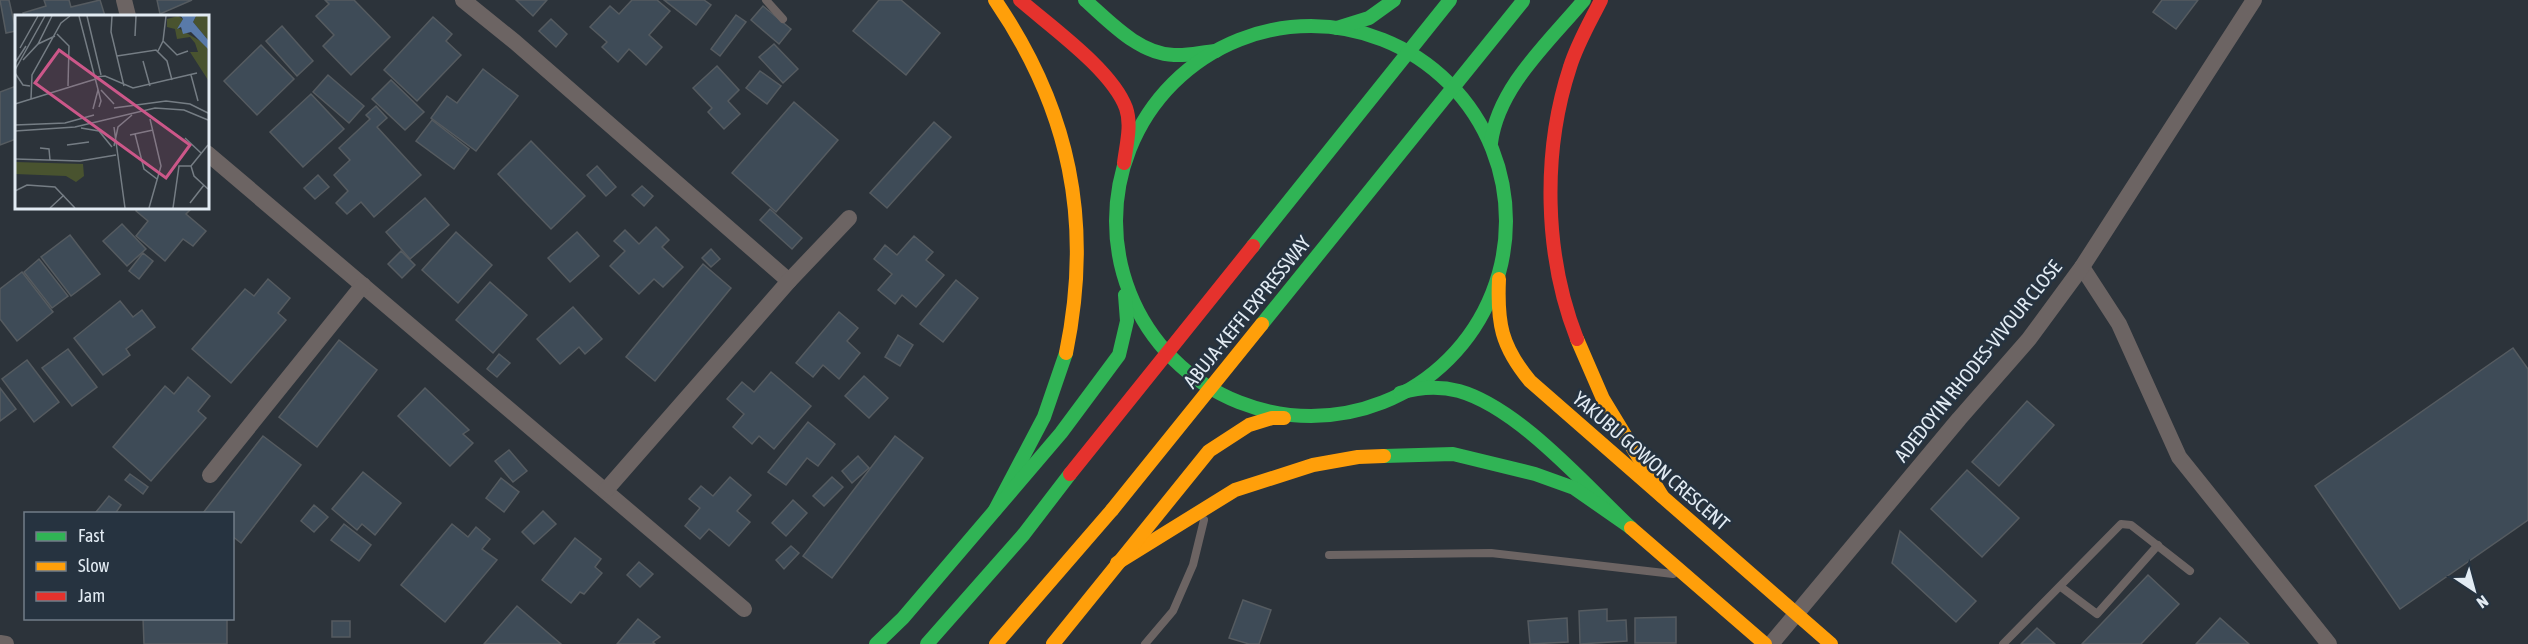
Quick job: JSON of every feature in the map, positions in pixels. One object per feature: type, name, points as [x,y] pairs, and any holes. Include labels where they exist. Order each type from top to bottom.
[{"type":"main road","points":[[995,0],[1012,22],[1054,113],[1075,203],[1077,244],[1076,288],[1065,357],[1038,432],[995,510]]},
{"type":"main road","points":[[876,644],[903,618],[1061,433],[1119,355],[1127,321],[1115,222],[1117,192],[1124,163],[1127,110],[1122,97],[1089,61],[1020,0]]},
{"type":"main road","points":[[1085,0],[1123,33],[1150,50],[1172,56],[1216,51]]},
{"type":"main road","points":[[1337,28],[1369,18],[1394,0]]},
{"type":"main road","name":"ABUJA-KEFFI EXPRESSWAY","points":[[927,644],[1024,534],[1450,0]]},
{"type":"main road","points":[[1491,143],[1494,123],[1501,108],[1519,81],[1584,0]]},
{"type":"main road","points":[[1601,0],[1570,67],[1556,121],[1551,220],[1558,276],[1572,327],[1587,366],[1622,433],[1662,496]]},
{"type":"main road","name":"ABUJA-KEFFI EXPRESSWAY","points":[[996,644],[1112,510],[1523,1]]},
{"type":"main road","points":[[1124,163],[1136,136],[1169,87],[1192,67],[1216,51],[1245,38],[1275,30],[1306,26],[1337,28],[1370,34],[1401,47],[1429,64],[1454,87],[1475,113],[1491,143],[1502,174],[1507,207],[1507,240],[1499,279],[1480,320],[1466,342],[1448,362],[1428,378],[1400,393]]},
{"type":"main road","name":"YAKUBU GOWON CRESCENT","points":[[1499,279],[1497,326],[1503,345],[1515,364],[1530,381],[1797,616],[1823,642]]},
{"type":"main road","points":[[1124,282],[1155,341],[1178,366],[1205,387],[1235,403],[1267,413],[1300,417]]},
{"type":"main road","points":[[1053,644],[1209,451],[1249,425],[1272,418],[1353,411],[1413,389],[1440,387],[1458,390],[1478,398],[1507,416],[1546,447],[1630,527],[1765,644]]},
{"type":"main road","points":[[1117,563],[1235,490],[1313,465],[1358,457],[1453,454],[1557,481],[1574,488],[1630,527]]},
{"type":"street","points":[[124,0],[128,15]]},
{"type":"street","points":[[463,0],[515,42],[789,282]]},
{"type":"street","name":"ADEDOYIN RHODES-VIVOUR CLOSE","points":[[1772,644],[1959,419],[2029,339],[2082,267],[2254,0]]},
{"type":"street","points":[[208,154],[744,609]]},
{"type":"street","points":[[606,490],[789,282],[849,218]]},
{"type":"street","points":[[2082,267],[2120,324],[2179,457],[2329,644]]},
{"type":"street","points":[[210,475],[363,285]]},
{"type":"street","points":[[0,643],[6,644]]},
{"type":"lane","points":[[766,0],[783,19]]},
{"type":"lane","points":[[1144,644],[1173,611],[1192,566],[1208,507]]},
{"type":"lane","points":[[2003,644],[2121,524],[2131,525],[2190,571]]},
{"type":"lane","points":[[2061,587],[2094,614],[2097,614],[2158,545]]},
{"type":"lane","points":[[1329,555],[1491,553],[1685,575]]},
{"type":"building","points":[[0,0],[9,0],[15,27],[15,31],[6,33]]},
{"type":"building","points":[[44,0],[69,0],[71,7],[100,0],[105,15],[24,15],[23,13],[46,6]]},
{"type":"building","points":[[157,0],[192,0],[160,14]]},
{"type":"building","points":[[325,0],[354,0],[390,37],[351,75],[323,46],[334,35],[316,16],[329,4]]},
{"type":"building","points":[[516,0],[547,0],[533,16]]},
{"type":"building","points":[[632,0],[657,0],[670,11],[649,35],[662,47],[646,65],[629,49],[618,62],[602,47],[607,42],[590,27],[610,6],[619,14]]},
{"type":"building","points":[[664,0],[704,0],[711,5],[696,25]]},
{"type":"building","points":[[879,0],[901,0],[940,33],[906,75],[853,31]]},
{"type":"building","points":[[2162,0],[2198,0],[2176,29],[2153,12]]},
{"type":"building","points":[[763,6],[791,29],[779,44],[751,20]]},
{"type":"building","points":[[736,15],[746,22],[720,56],[711,49]]},
{"type":"building","points":[[433,17],[452,34],[446,41],[461,55],[417,101],[384,70]]},
{"type":"building","points":[[551,19],[567,34],[556,47],[539,31]]},
{"type":"building","points":[[282,26],[313,61],[297,76],[266,41]]},
{"type":"building","points":[[774,44],[798,69],[783,83],[759,57]]},
{"type":"building","points":[[261,45],[294,79],[257,115],[224,81]]},
{"type":"building","points":[[717,66],[739,90],[728,101],[740,114],[724,129],[708,112],[712,108],[693,88]]},
{"type":"building","points":[[483,69],[518,96],[476,151],[431,118],[447,96],[457,103]]},
{"type":"building","points":[[760,71],[781,86],[767,104],[746,88]]},
{"type":"building","points":[[328,75],[364,106],[349,123],[313,92]]},
{"type":"building","points":[[391,80],[424,112],[405,130],[372,99]]},
{"type":"building","points":[[15,86],[15,139],[0,145],[0,92]]},
{"type":"building","points":[[311,94],[344,129],[303,167],[270,132]]},
{"type":"building","points":[[794,102],[838,140],[776,212],[732,173]]},
{"type":"building","points":[[376,106],[387,118],[377,127],[421,175],[374,217],[361,202],[347,214],[336,203],[348,191],[334,175],[350,160],[339,148],[370,119],[366,115]]},
{"type":"building","points":[[432,120],[469,149],[454,169],[416,141]]},
{"type":"building","points":[[934,122],[951,137],[887,208],[870,193]]},
{"type":"building","points":[[531,141],[585,196],[551,229],[498,174]]},
{"type":"building","points":[[597,166],[616,187],[606,196],[587,175]]},
{"type":"building","points":[[318,175],[329,187],[315,199],[304,188]]},
{"type":"building","points":[[642,186],[653,196],[644,206],[632,195]]},
{"type":"building","points":[[425,198],[449,225],[410,259],[386,232]]},
{"type":"building","points":[[138,208],[192,208],[186,214],[206,231],[193,246],[183,239],[165,261],[136,236],[148,221],[136,211]]},
{"type":"building","points":[[770,209],[802,238],[792,249],[760,220]]},
{"type":"building","points":[[122,224],[146,249],[127,266],[103,241]]},
{"type":"building","points":[[656,227],[669,240],[662,247],[683,267],[663,287],[654,279],[639,294],[610,266],[625,251],[614,241],[625,230],[639,244]]},
{"type":"building","points":[[456,232],[492,265],[458,303],[422,270]]},
{"type":"building","points":[[577,232],[599,256],[570,282],[548,258]]},
{"type":"building","points":[[70,235],[100,274],[71,296],[41,257]]},
{"type":"building","points":[[914,236],[933,252],[926,260],[944,275],[916,307],[902,295],[895,304],[878,290],[892,274],[874,259],[885,245],[897,255]]},
{"type":"building","points":[[711,249],[720,259],[711,267],[702,258]]},
{"type":"building","points":[[401,251],[415,265],[402,278],[388,264]]},
{"type":"building","points":[[143,253],[153,261],[139,279],[129,271]]},
{"type":"building","points":[[39,259],[68,296],[52,308],[24,272]]},
{"type":"building","points":[[703,264],[731,288],[655,381],[626,357]]},
{"type":"building","points":[[22,272],[53,312],[17,341],[0,319],[0,289]]},
{"type":"building","points":[[268,279],[290,298],[278,313],[286,320],[231,383],[192,349],[245,289],[254,296]]},
{"type":"building","points":[[956,280],[978,298],[943,342],[920,324]]},
{"type":"building","points":[[490,282],[527,315],[493,353],[456,320]]},
{"type":"building","points":[[120,301],[133,317],[142,310],[155,327],[126,349],[130,355],[103,375],[74,338]]},
{"type":"building","points":[[573,307],[602,339],[585,354],[579,347],[560,364],[537,339]]},
{"type":"building","points":[[839,312],[858,328],[847,341],[860,353],[839,379],[823,365],[813,377],[796,363]]},
{"type":"building","points":[[898,335],[913,345],[900,366],[885,357]]},
{"type":"building","points":[[339,340],[377,370],[317,447],[279,417]]},
{"type":"building","points":[[2513,348],[2528,369],[2528,520],[2400,609],[2315,486]]},
{"type":"building","points":[[68,349],[97,387],[72,406],[42,368]]},
{"type":"building","points":[[499,354],[510,363],[497,377],[487,369]]},
{"type":"building","points":[[27,360],[59,402],[34,422],[2,379]]},
{"type":"building","points":[[771,372],[811,406],[774,449],[759,436],[752,444],[733,427],[744,414],[727,399],[742,382],[754,392]]},
{"type":"building","points":[[864,376],[888,398],[869,418],[845,396]]},
{"type":"building","points":[[188,377],[210,396],[198,411],[206,418],[151,481],[113,447],[165,386],[174,394]]},
{"type":"building","points":[[0,388],[16,409],[0,421]]},
{"type":"building","points":[[425,388],[469,430],[463,434],[473,443],[450,466],[398,416]]},
{"type":"building","points":[[2027,401],[2054,425],[1999,486],[1972,462]]},
{"type":"building","points":[[808,422],[835,444],[818,466],[807,458],[786,485],[768,472]]},
{"type":"building","points":[[263,436],[301,465],[241,543],[234,538],[234,512],[204,512]]},
{"type":"building","points":[[895,436],[923,458],[832,578],[803,556]]},
{"type":"building","points":[[509,450],[527,471],[513,482],[495,461]]},
{"type":"building","points":[[858,456],[869,468],[852,483],[842,471]]},
{"type":"building","points":[[1967,470],[2019,518],[1982,557],[1931,509]]},
{"type":"building","points":[[363,472],[401,503],[375,535],[362,524],[357,530],[332,509]]},
{"type":"building","points":[[130,474],[148,487],[143,494],[125,480]]},
{"type":"building","points":[[730,477],[751,495],[737,511],[750,522],[729,546],[709,529],[700,539],[685,526],[700,508],[689,499],[701,486],[713,496]]},
{"type":"building","points":[[832,477],[843,487],[824,506],[813,496]]},
{"type":"building","points":[[501,478],[519,492],[504,512],[486,498]]},
{"type":"building","points":[[109,496],[121,505],[116,512],[96,512]]},
{"type":"building","points":[[793,500],[807,513],[786,536],[772,523]]},
{"type":"building","points":[[314,505],[328,517],[314,532],[301,521]]},
{"type":"building","points":[[543,511],[556,524],[534,544],[522,532]]},
{"type":"building","points":[[344,524],[371,545],[359,561],[331,540]]},
{"type":"building","points":[[452,524],[468,537],[476,527],[490,539],[482,549],[497,560],[445,622],[401,585]]},
{"type":"building","points":[[1900,531],[1976,601],[1956,622],[1892,563]]},
{"type":"building","points":[[575,538],[601,559],[595,567],[602,573],[584,594],[580,592],[571,603],[542,580]]},
{"type":"building","points":[[791,546],[799,553],[784,569],[776,560]]},
{"type":"building","points":[[639,562],[653,574],[640,587],[627,575]]},
{"type":"building","points":[[2148,575],[2179,604],[2141,644],[2082,644]]},
{"type":"building","points":[[1243,600],[1271,610],[1259,644],[1249,644],[1229,638]]},
{"type":"building","points":[[517,606],[561,644],[484,644]]},
{"type":"building","points":[[1607,609],[1607,621],[1626,620],[1627,641],[1580,644],[1579,611]]},
{"type":"building","points":[[1676,617],[1676,643],[1635,643],[1635,618]]},
{"type":"building","points":[[1567,618],[1568,642],[1530,644],[1528,621]]},
{"type":"building","points":[[2220,618],[2249,644],[2196,644]]},
{"type":"building","points":[[638,619],[660,637],[653,642],[655,644],[617,644]]},
{"type":"building","points":[[143,620],[227,620],[227,644],[144,644]]},
{"type":"building","points":[[332,621],[350,621],[350,637],[332,637]]},
{"type":"building","points":[[2037,628],[2055,644],[2021,644]]},
{"type":"traffic: fast","points":[[1085,0],[1115,27],[1149,49],[1179,55],[1216,51]]},
{"type":"traffic: fast","points":[[1337,28],[1369,18],[1394,0]]},
{"type":"traffic: fast","points":[[1253,246],[1450,0]]},
{"type":"traffic: fast","points":[[1491,143],[1496,122],[1514,84],[1584,0]]},
{"type":"traffic: fast","points":[[1262,324],[1523,1]]},
{"type":"traffic: fast","points":[[1292,26],[1330,26],[1386,40],[1420,58],[1462,97],[1474,112],[1492,146],[1503,183],[1506,221],[1503,259],[1492,296],[1474,330],[1435,372],[1420,384],[1386,402],[1368,408],[1330,416],[1292,416],[1236,402],[1202,384],[1160,345],[1148,330],[1130,296],[1124,278],[1116,240],[1116,202],[1130,146],[1148,112],[1187,70],[1202,58],[1236,40],[1254,34],[1292,26]]},
{"type":"traffic: fast","points":[[876,644],[903,618],[1061,433],[1119,355],[1127,321],[1125,295]]},
{"type":"traffic: fast","points":[[995,510],[1044,417],[1066,353]]},
{"type":"traffic: fast","points":[[1400,393],[1422,388],[1444,388],[1482,400],[1505,414],[1551,450],[1631,528]]},
{"type":"traffic: fast","points":[[1384,456],[1453,454],[1535,474],[1574,488],[1630,527]]},
{"type":"traffic: fast","points":[[927,644],[1024,534],[1070,474]]},
{"type":"traffic: slow","points":[[995,0],[1021,41],[1042,83],[1058,125],[1069,169],[1075,213],[1077,258],[1074,305],[1066,353]]},
{"type":"traffic: slow","points":[[1499,279],[1499,309],[1503,333],[1513,356],[1530,381],[1831,644]]},
{"type":"traffic: slow","points":[[1112,510],[1262,324]]},
{"type":"traffic: slow","points":[[1577,339],[1603,399],[1662,496]]},
{"type":"traffic: slow","points":[[1053,644],[1209,451],[1249,425],[1272,418],[1284,418]]},
{"type":"traffic: slow","points":[[1117,563],[1235,490],[1313,465],[1358,457],[1384,456]]},
{"type":"traffic: slow","points":[[996,644],[1112,510]]},
{"type":"traffic: slow","points":[[1631,528],[1765,644]]},
{"type":"traffic: jam","points":[[1020,0],[1094,64],[1119,94],[1128,115],[1124,163]]},
{"type":"traffic: jam","points":[[1577,339],[1558,273],[1553,238],[1551,168],[1561,100],[1570,67],[1580,41],[1601,0]]},
{"type":"traffic: jam","points":[[1070,474],[1253,246]]}]
